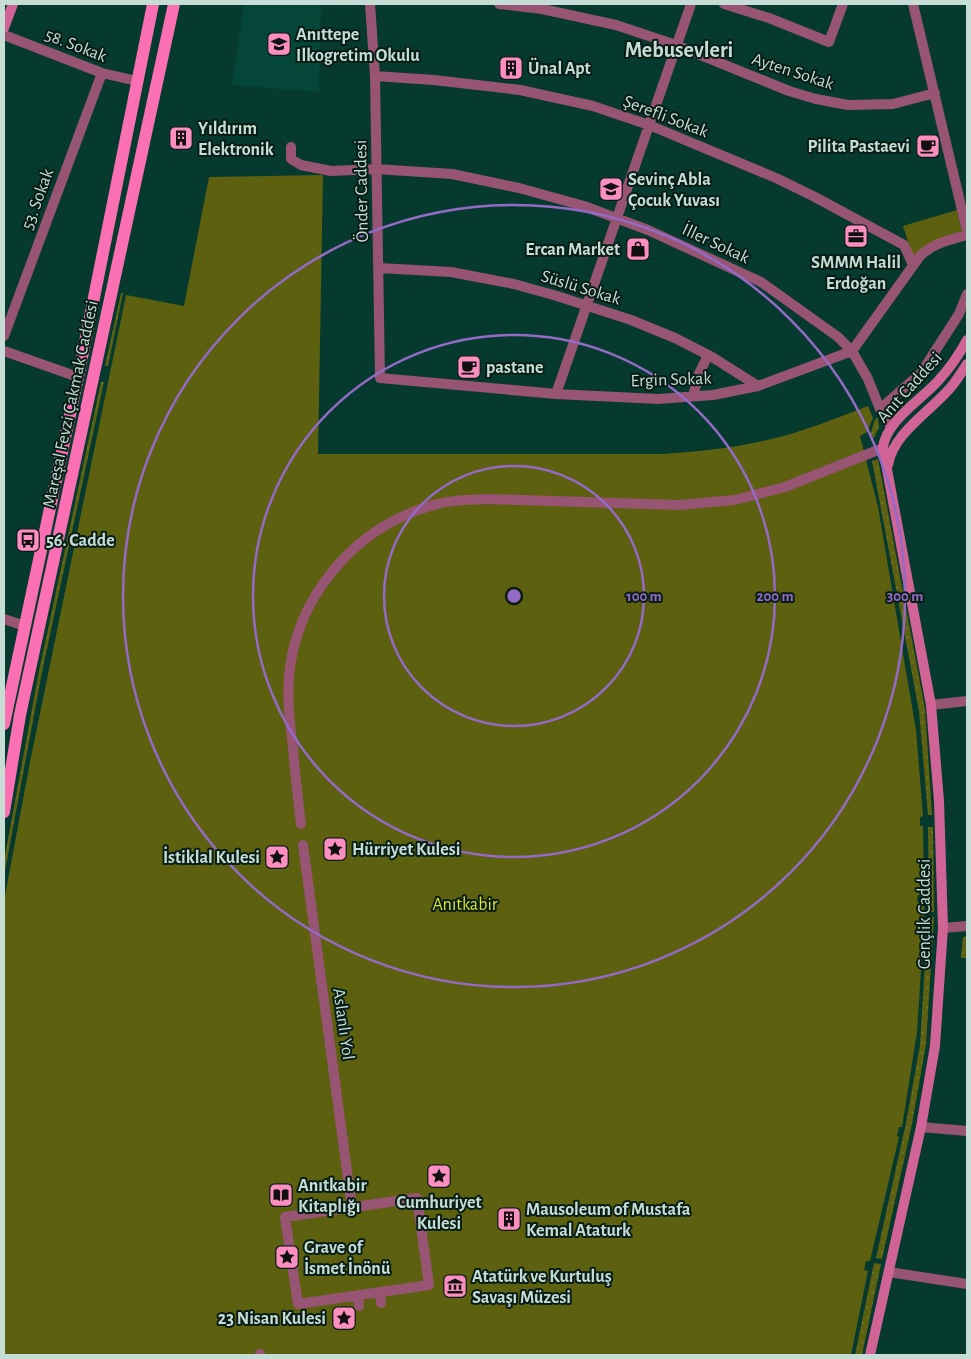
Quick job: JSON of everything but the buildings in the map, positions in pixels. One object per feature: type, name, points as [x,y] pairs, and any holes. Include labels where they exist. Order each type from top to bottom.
[{"type":"main road","points":[[4,28],[13,4]]},
{"type":"main road","name":"Mareşal Fevzi Çakmak Caddesi","points":[[4,721],[78,377],[153,4]]},
{"type":"main road","name":"Mareşal Fevzi Çakmak Caddesi","points":[[4,812],[20,715],[174,4]]},
{"type":"main road","name":"Anıt Caddesi","points":[[888,471],[882,448],[891,427],[939,380],[967,340]]},
{"type":"main road","name":"Anıt Caddesi","points":[[888,471],[892,451],[898,440],[951,387],[967,364]]},
{"type":"main road","points":[[882,448],[898,440]]},
{"type":"main road","name":"Gençlik Caddesi","points":[[870,1355],[921,1127],[935,1046],[943,928],[940,801],[931,705],[888,471]]},
{"type":"street","name":"Önder Caddesi","points":[[370,4],[375,76],[380,378]]},
{"type":"street","name":"Ayten Sokak","points":[[499,4],[542,9],[616,24],[676,45],[789,91],[816,99],[848,105],[893,104],[935,92]]},
{"type":"street","points":[[556,394],[691,4]]},
{"type":"street","points":[[724,4],[769,18],[829,42],[843,4]]},
{"type":"street","points":[[913,4],[967,231]]},
{"type":"street","name":"58. Sokak","points":[[4,35],[102,73],[137,81]]},
{"type":"street","name":"53. Sokak","points":[[4,336],[102,73]]},
{"type":"street","name":"Şerefli Sokak","points":[[375,76],[434,80],[520,90],[593,106],[649,125],[776,178],[813,196],[904,245],[913,265]]},
{"type":"street","name":"İller Sokak","points":[[290,148],[291,159],[301,165],[331,171],[376,170],[452,174],[519,188],[584,206],[648,230],[760,282],[838,337],[852,350],[868,379],[880,409],[891,427]]},
{"type":"street","points":[[852,350],[913,265],[930,247],[946,240],[967,235]]},
{"type":"street","name":"Süslü Sokak","points":[[379,268],[451,272],[548,293],[631,320],[666,335],[708,355],[758,386]]},
{"type":"street","points":[[880,409],[921,373],[959,314],[967,294]]},
{"type":"street","name":"Ergin Sokak","points":[[380,378],[556,394],[658,399],[714,395],[758,386],[852,350]]},
{"type":"street","points":[[4,351],[78,377]]},
{"type":"street","points":[[693,396],[699,374],[708,355]]},
{"type":"street","points":[[301,824],[288,705],[289,677],[295,641],[309,606],[323,582],[356,547],[386,525],[426,507],[467,500],[680,505],[734,500],[785,487],[882,448]]},
{"type":"street","points":[[4,619],[25,626]]},
{"type":"street","points":[[931,705],[967,701]]},
{"type":"street","name":"Aslanlı Yol","points":[[303,844],[352,1208]]},
{"type":"street","points":[[943,928],[967,926]]},
{"type":"street","points":[[921,1127],[967,1131]]},
{"type":"street","points":[[417,1198],[427,1241],[429,1285],[298,1304],[285,1218],[352,1208],[417,1198]]},
{"type":"street","points":[[889,1272],[967,1284]]},
{"type":"street","points":[[380,1292],[381,1303]]},
{"type":"street","points":[[358,1295],[359,1306]]},
{"type":"shaded area","name":"Anıttepe Ilkogretim Okulu","points":[[244,4],[321,4],[319,92],[232,85]]},
{"type":"green space","name":"Anıtkabir","points":[[323,175],[318,454],[681,453],[734,447],[769,440],[868,406],[873,418],[867,432],[860,436],[878,507],[916,730],[923,816],[920,817],[920,826],[923,826],[924,895],[918,895],[917,900],[919,903],[924,904],[924,923],[917,1032],[902,1127],[899,1127],[897,1136],[899,1137],[870,1261],[866,1261],[864,1270],[868,1271],[851,1355],[4,1355],[4,901],[30,762],[126,295],[184,306],[209,177]]},
{"type":"green space","points":[[957,210],[962,232],[913,258],[903,226]]},
{"type":"green space","points":[[121,293],[123,293],[108,366],[105,366]]},
{"type":"green space","points":[[101,382],[104,382],[42,672],[4,876],[4,861],[39,671]]},
{"type":"green space","points":[[878,418],[879,427],[874,438],[870,436],[875,419]]},
{"type":"green space","points":[[878,459],[925,709],[932,815],[928,815],[919,711],[872,461]]},
{"type":"green space","points":[[928,827],[933,827],[934,912],[929,912]]},
{"type":"green space","points":[[928,916],[934,917],[926,1044],[912,1124],[882,1259],[876,1258],[906,1123],[920,1045]]},
{"type":"green space","points":[[967,936],[967,958],[961,958],[963,937]]},
{"type":"green space","points":[[874,1263],[881,1264],[862,1355],[855,1355]]},
{"type":"place","name":"Anıttepe Ilkogretim Okulu","points":[[279,44]]},
{"type":"place","name":"Ünal Apt","points":[[511,68]]},
{"type":"place","name":"Yıldırım Elektronik","points":[[181,138]]},
{"type":"place","name":"Pilita Pastaevi","points":[[928,146]]},
{"type":"place","name":"Sevinç Abla Çocuk Yuvası","points":[[611,189]]},
{"type":"place","name":"SMMM Halil Erdoğan","points":[[856,236]]},
{"type":"place","name":"Ercan Market","points":[[638,249]]},
{"type":"place","name":"pastane","points":[[469,367]]},
{"type":"place","name":"56. Cadde","points":[[28,540]]},
{"type":"place","name":"Hürriyet Kulesi","points":[[335,849]]},
{"type":"place","name":"İstiklal Kulesi","points":[[277,857]]},
{"type":"place","name":"Cumhuriyet Kulesi","points":[[439,1176]]},
{"type":"place","name":"Anıtkabir Kitaplığı","points":[[281,1195]]},
{"type":"place","name":"Mausoleum of Mustafa Kemal Ataturk","points":[[509,1219]]},
{"type":"place","name":"Grave of İsmet İnönü","points":[[287,1257]]},
{"type":"place","name":"Atatürk ve Kurtuluş Savaşı Müzesi","points":[[455,1286]]},
{"type":"place","name":"23 Nisan Kulesi","points":[[344,1318]]},
{"type":"district","name":"Mebusevleri","points":[[679,49]]}]
